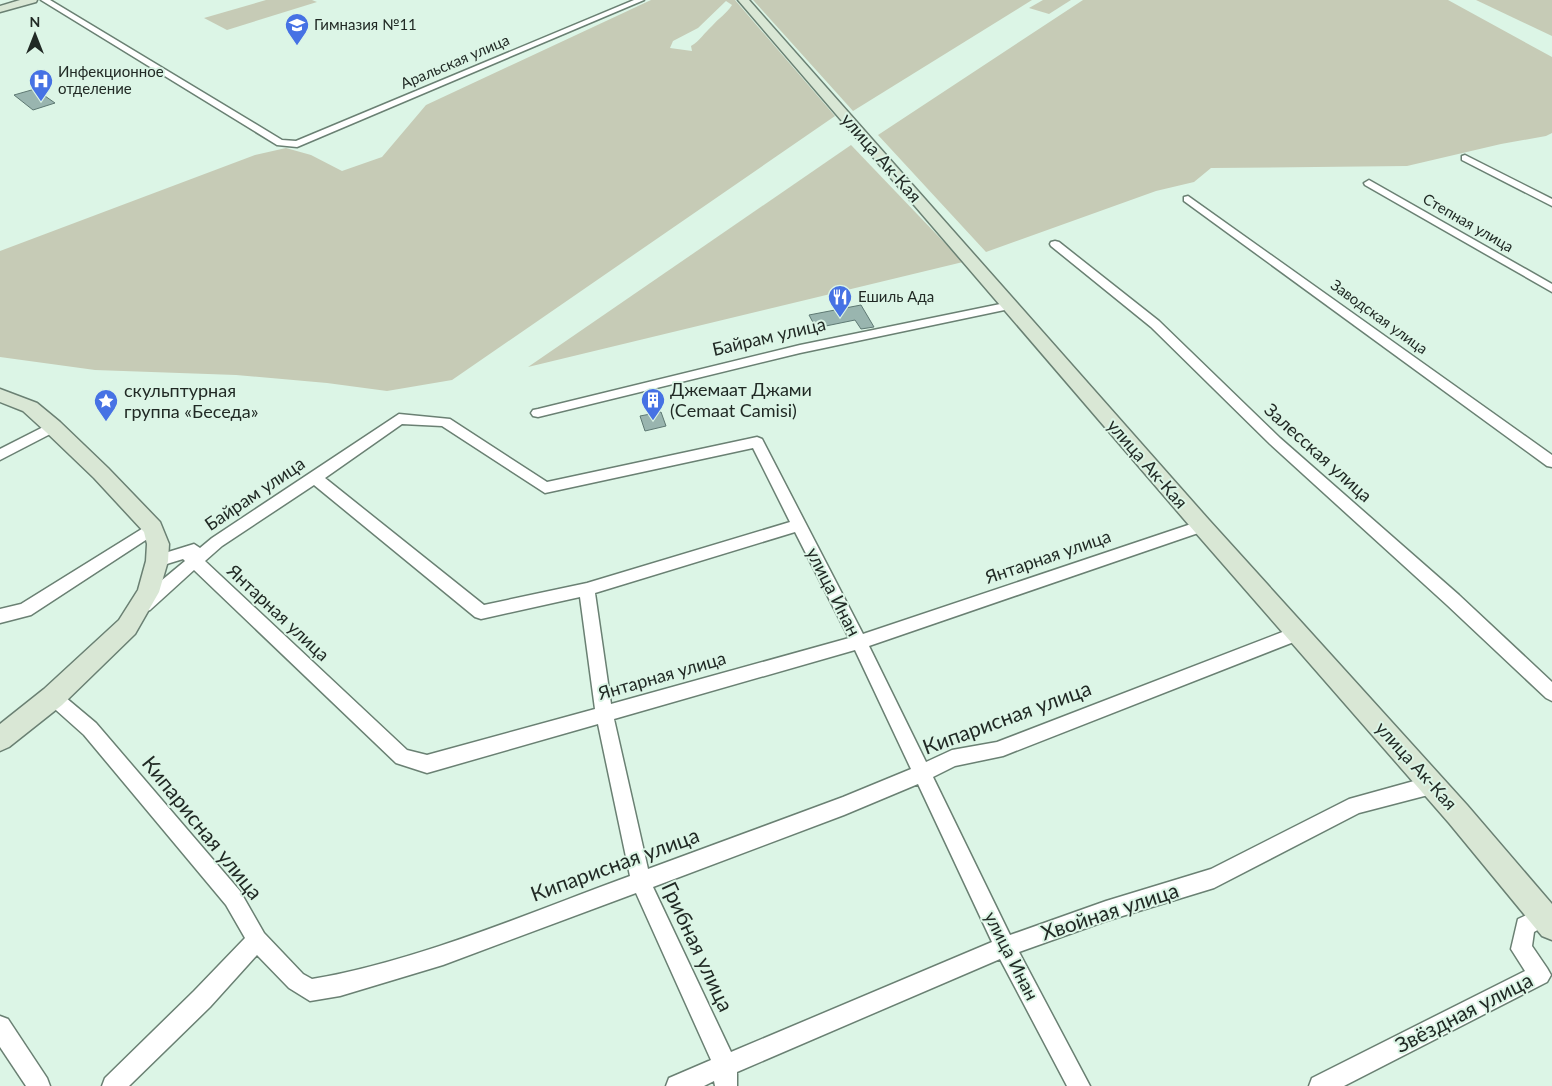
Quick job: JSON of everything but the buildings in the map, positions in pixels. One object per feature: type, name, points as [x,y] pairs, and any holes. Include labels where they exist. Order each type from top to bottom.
[{"type":"main road","points":[[0,4],[16,0]]},
{"type":"main road","points":[[0,8],[32,0]]},
{"type":"main road","name":"улица Ак-Кая","points":[[743,0],[1202,526],[1432,785],[1548,922]]},
{"type":"main road","points":[[0,395],[30,407],[53,427],[101,473],[153,528],[158,544],[157,561],[148,592],[127,627],[53,697],[0,739]]},
{"type":"street","name":"Аральская улица","points":[[45,0],[280,143],[296,144],[640,0]]},
{"type":"street","points":[[1465,158],[1552,203]]},
{"type":"street","name":"Степная улица","points":[[1368,184],[1552,289]]},
{"type":"street","name":"Заводская улица","points":[[1188,199],[1552,462]]},
{"type":"street","name":"Залесская улица","points":[[1055,244],[1155,324],[1275,441],[1452,600],[1552,694]]},
{"type":"street","name":"Байрам улица","points":[[538,413],[800,349],[1010,306]]},
{"type":"street","name":"Байрам улица","points":[[138,610],[191,557],[315,478],[398,419]]},
{"type":"street","name":"улица Инан","points":[[398,419],[445,422],[545,488],[757,442],[859,642],[1006,947],[1079,1086]]},
{"type":"street","points":[[0,455],[53,427]]},
{"type":"street","points":[[315,478],[481,612],[587,589],[799,525]]},
{"type":"street","name":"Янтарная улица","points":[[191,557],[402,757],[427,764],[859,642],[1202,526]]},
{"type":"street","points":[[0,616],[25,610],[153,528]]},
{"type":"street","points":[[157,561],[191,557]]},
{"type":"street","name":"Грибная улица","points":[[587,589],[604,714],[641,882],[725,1065],[726,1086]]},
{"type":"street","name":"Кипарисная улица","points":[[53,697],[90,729],[233,898],[257,940],[296,981],[310,990],[340,985],[443,954],[844,806],[921,774],[952,758],[997,750],[1298,633]]},
{"type":"street","name":"Хвойная улица","points":[[677,1086],[1006,947],[1106,910],[1214,878],[1356,806],[1432,785]]},
{"type":"street","name":"Звёздная улица","points":[[1320,1086],[1540,976],[1521,949],[1524,926],[1548,922]]},
{"type":"street","points":[[112,1086],[202,999],[257,940]]},
{"type":"street","points":[[0,1027],[39,1086]]},
{"type":"green space","points":[[266,0],[312,0],[317,2],[227,30],[204,18]]},
{"type":"green space","points":[[651,0],[735,0],[835,116],[452,380],[387,391],[327,383],[236,375],[95,370],[0,357],[0,251],[255,155],[286,148],[311,155],[342,171],[382,157],[426,105]],"holes":[[[726,1],[732,5],[691,46],[692,51],[670,48],[673,41],[698,28]]]},
{"type":"green space","points":[[753,0],[1032,0],[853,111]]},
{"type":"green space","points":[[1043,0],[1071,0],[1049,14],[1029,8]]},
{"type":"green space","points":[[1083,0],[1448,0],[1552,57],[1552,133],[1546,136],[1501,144],[1407,166],[1211,168],[1194,182],[1156,191],[986,252],[878,135]]},
{"type":"green space","points":[[1476,0],[1552,0],[1552,36]]},
{"type":"green space","points":[[851,145],[963,262],[528,367]]},
{"type":"place","name":"Гимназия №11","points":[[297,46]]},
{"type":"place","name":"Инфекционное отделение","points":[[41,102]]},
{"type":"place","name":"Ешиль Ада","points":[[840,318]]},
{"type":"place","name":"Джемаат Джами (Cemaat Camisi)","points":[[653,421]]},
{"type":"place","name":"скульптурная группа «Беседа»","points":[[106,422]]}]
